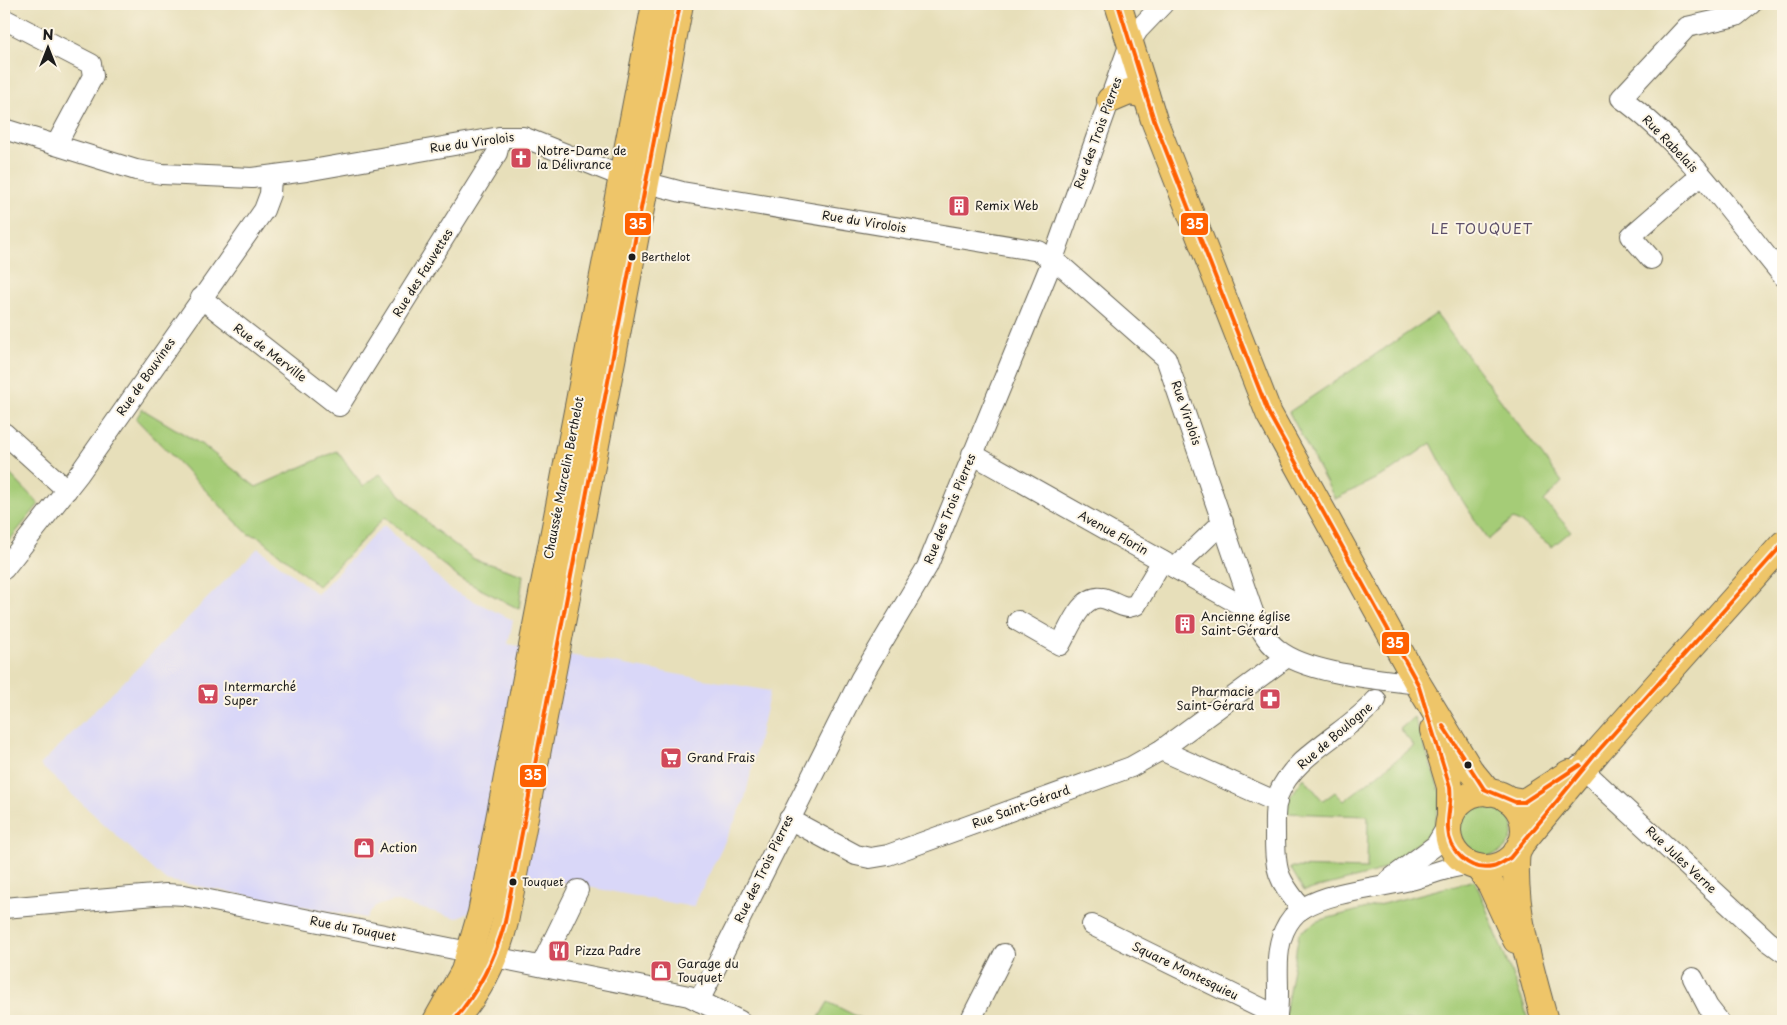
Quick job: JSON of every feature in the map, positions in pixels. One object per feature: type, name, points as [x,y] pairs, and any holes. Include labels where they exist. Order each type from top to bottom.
[{"type":"main road","name":"Chaussée Marcelin Berthelot","points":[[483,954],[483,904],[655,4]]},
{"type":"main road","name":"Chaussée Marcelin Berthelot","points":[[483,954],[505,922],[680,4]]},
{"type":"main road","points":[[1118,4],[1146,95],[1177,182],[1269,414],[1418,684],[1470,770],[1498,796],[1515,806],[1522,820],[1523,830],[1518,848],[1516,877],[1531,970],[1545,1021]]},
{"type":"main road","points":[[1110,100],[1129,92],[1146,95]]},
{"type":"main road","points":[[1475,866],[1493,867],[1502,864],[1518,848],[1581,768],[1783,544]]},
{"type":"main road","points":[[1418,684],[1449,780],[1451,796],[1449,822],[1452,847],[1460,858],[1475,866],[1491,885],[1531,970]]},
{"type":"main road","points":[[1449,822],[1455,808],[1463,800],[1474,794],[1498,796],[1524,802],[1581,768]]},
{"type":"main road","points":[[436,1021],[464,971],[483,954]]},
{"type":"main road","points":[[453,1021],[477,989],[483,954]]},
{"type":"street","name":"Rue des Trois Pierres","points":[[699,1001],[861,678],[926,567],[1052,259],[1130,43],[1138,30],[1163,4]]},
{"type":"street","name":"Rue Rabelais","points":[[1750,4],[1736,16],[1687,27],[1621,98],[1652,122],[1700,176],[1783,276]]},
{"type":"street","points":[[4,18],[91,64],[93,76],[56,145]]},
{"type":"street","name":"Rue du Virolois","points":[[4,129],[148,172],[252,178],[500,137],[516,136],[532,140],[621,176],[646,184],[1033,250],[1052,259]]},
{"type":"street","name":"Rue des Fauvettes","points":[[340,406],[497,154],[500,137]]},
{"type":"street","name":"Rue de Bouvines","points":[[4,569],[67,490],[264,210],[270,194],[272,176]]},
{"type":"street","points":[[1651,259],[1631,236],[1700,176]]},
{"type":"street","name":"Rue Virolois","points":[[1052,259],[1166,358],[1253,612],[1270,643],[1287,657],[1306,666],[1418,684]]},
{"type":"street","name":"Rue de Merville","points":[[201,298],[340,406]]},
{"type":"street","points":[[4,433],[67,490]]},
{"type":"street","name":"Avenue Florin","points":[[972,454],[1253,612]]},
{"type":"street","points":[[1018,621],[1060,645],[1086,601],[1092,598],[1104,598],[1122,607],[1136,605],[1169,564],[1223,522]]},
{"type":"street","name":"Rue Saint-Gérard","points":[[789,819],[856,855],[877,857],[1131,767],[1161,750],[1287,657]]},
{"type":"street","name":"Rue de Boulogne","points":[[1302,909],[1282,885],[1277,871],[1275,853],[1276,802],[1282,786],[1293,771],[1376,700]]},
{"type":"street","points":[[1161,750],[1276,802]]},
{"type":"street","name":"Rue Jules Verne","points":[[1581,768],[1768,941],[1783,952]]},
{"type":"street","points":[[1374,887],[1394,877],[1436,845],[1449,822]]},
{"type":"street","points":[[1276,1019],[1281,940],[1291,919],[1302,909],[1322,900],[1411,880],[1456,866],[1475,866]]},
{"type":"street","points":[[541,966],[578,890]]},
{"type":"street","name":"Rue du Touquet","points":[[4,908],[166,894],[184,895],[689,996],[740,1021]]},
{"type":"street","name":"Square Montesquieu","points":[[1092,925],[1276,1019]]},
{"type":"street","points":[[972,1021],[1004,954]]},
{"type":"street","points":[[1693,978],[1708,1007],[1719,1021]]},
{"type":"shaded area","points":[[384,525],[451,590],[513,620],[508,644],[770,691],[744,802],[693,907],[536,877],[457,918],[394,901],[375,906],[366,918],[165,880],[40,765],[258,548],[317,594]]},
{"type":"green space","points":[[1436,314],[1562,482],[1544,501],[1571,531],[1552,547],[1522,523],[1513,519],[1488,540],[1455,489],[1431,443],[1391,471],[1335,499],[1289,412]]},
{"type":"green space","points":[[142,409],[204,446],[256,487],[337,451],[363,486],[380,474],[434,529],[474,559],[523,575],[519,609],[459,578],[385,517],[318,586],[259,537],[248,534],[136,419]]},
{"type":"green space","points":[[4,468],[39,504],[4,547]]},
{"type":"green space","points":[[1414,717],[1441,795],[1433,831],[1386,867],[1374,873],[1304,891],[1290,867],[1367,869],[1368,816],[1286,813],[1287,801],[1304,778],[1323,801],[1335,792],[1344,801],[1414,746],[1400,729]]},
{"type":"green space","points":[[1486,802],[1496,804],[1505,810],[1511,819],[1513,829],[1511,839],[1505,848],[1496,854],[1486,856],[1476,854],[1467,848],[1461,839],[1459,829],[1461,819],[1467,810],[1476,804]]},
{"type":"green space","points":[[1475,880],[1524,1005],[1528,1021],[1284,1021],[1299,933],[1317,921]]},
{"type":"green space","points":[[828,1002],[866,1021],[817,1021]]},
{"type":"transit line","name":"35","points":[[453,1021],[485,975],[505,922],[680,4]]},
{"type":"transit line","name":"35","points":[[1118,4],[1154,120],[1269,414],[1418,684],[1450,787],[1449,837],[1456,852],[1468,863],[1484,868],[1495,866],[1510,858],[1599,750],[1783,544]]},
{"type":"transit line","name":"35","points":[[1443,726],[1484,789],[1515,802],[1524,802],[1580,765]]},
{"type":"place","name":"Notre-Dame de la Délivrance","points":[[521,158]]},
{"type":"place","name":"Remix Web","points":[[959,206]]},
{"type":"place","name":"Berthelot","points":[[632,257]]},
{"type":"place","name":"Ancienne église Saint-Gérard","points":[[1185,624]]},
{"type":"place","name":"Intermarché Super","points":[[208,694]]},
{"type":"place","name":"Pharmacie Saint-Gérard","points":[[1270,699]]},
{"type":"place","name":"Grand Frais","points":[[671,758]]},
{"type":"place","name":"Action","points":[[364,848]]},
{"type":"place","name":"Touquet","points":[[513,882]]},
{"type":"place","name":"Pizza Padre","points":[[559,951]]},
{"type":"place","name":"Garage du Touquet","points":[[661,971]]},
{"type":"district","name":"LE TOUQUET","points":[[1482,229]]}]
